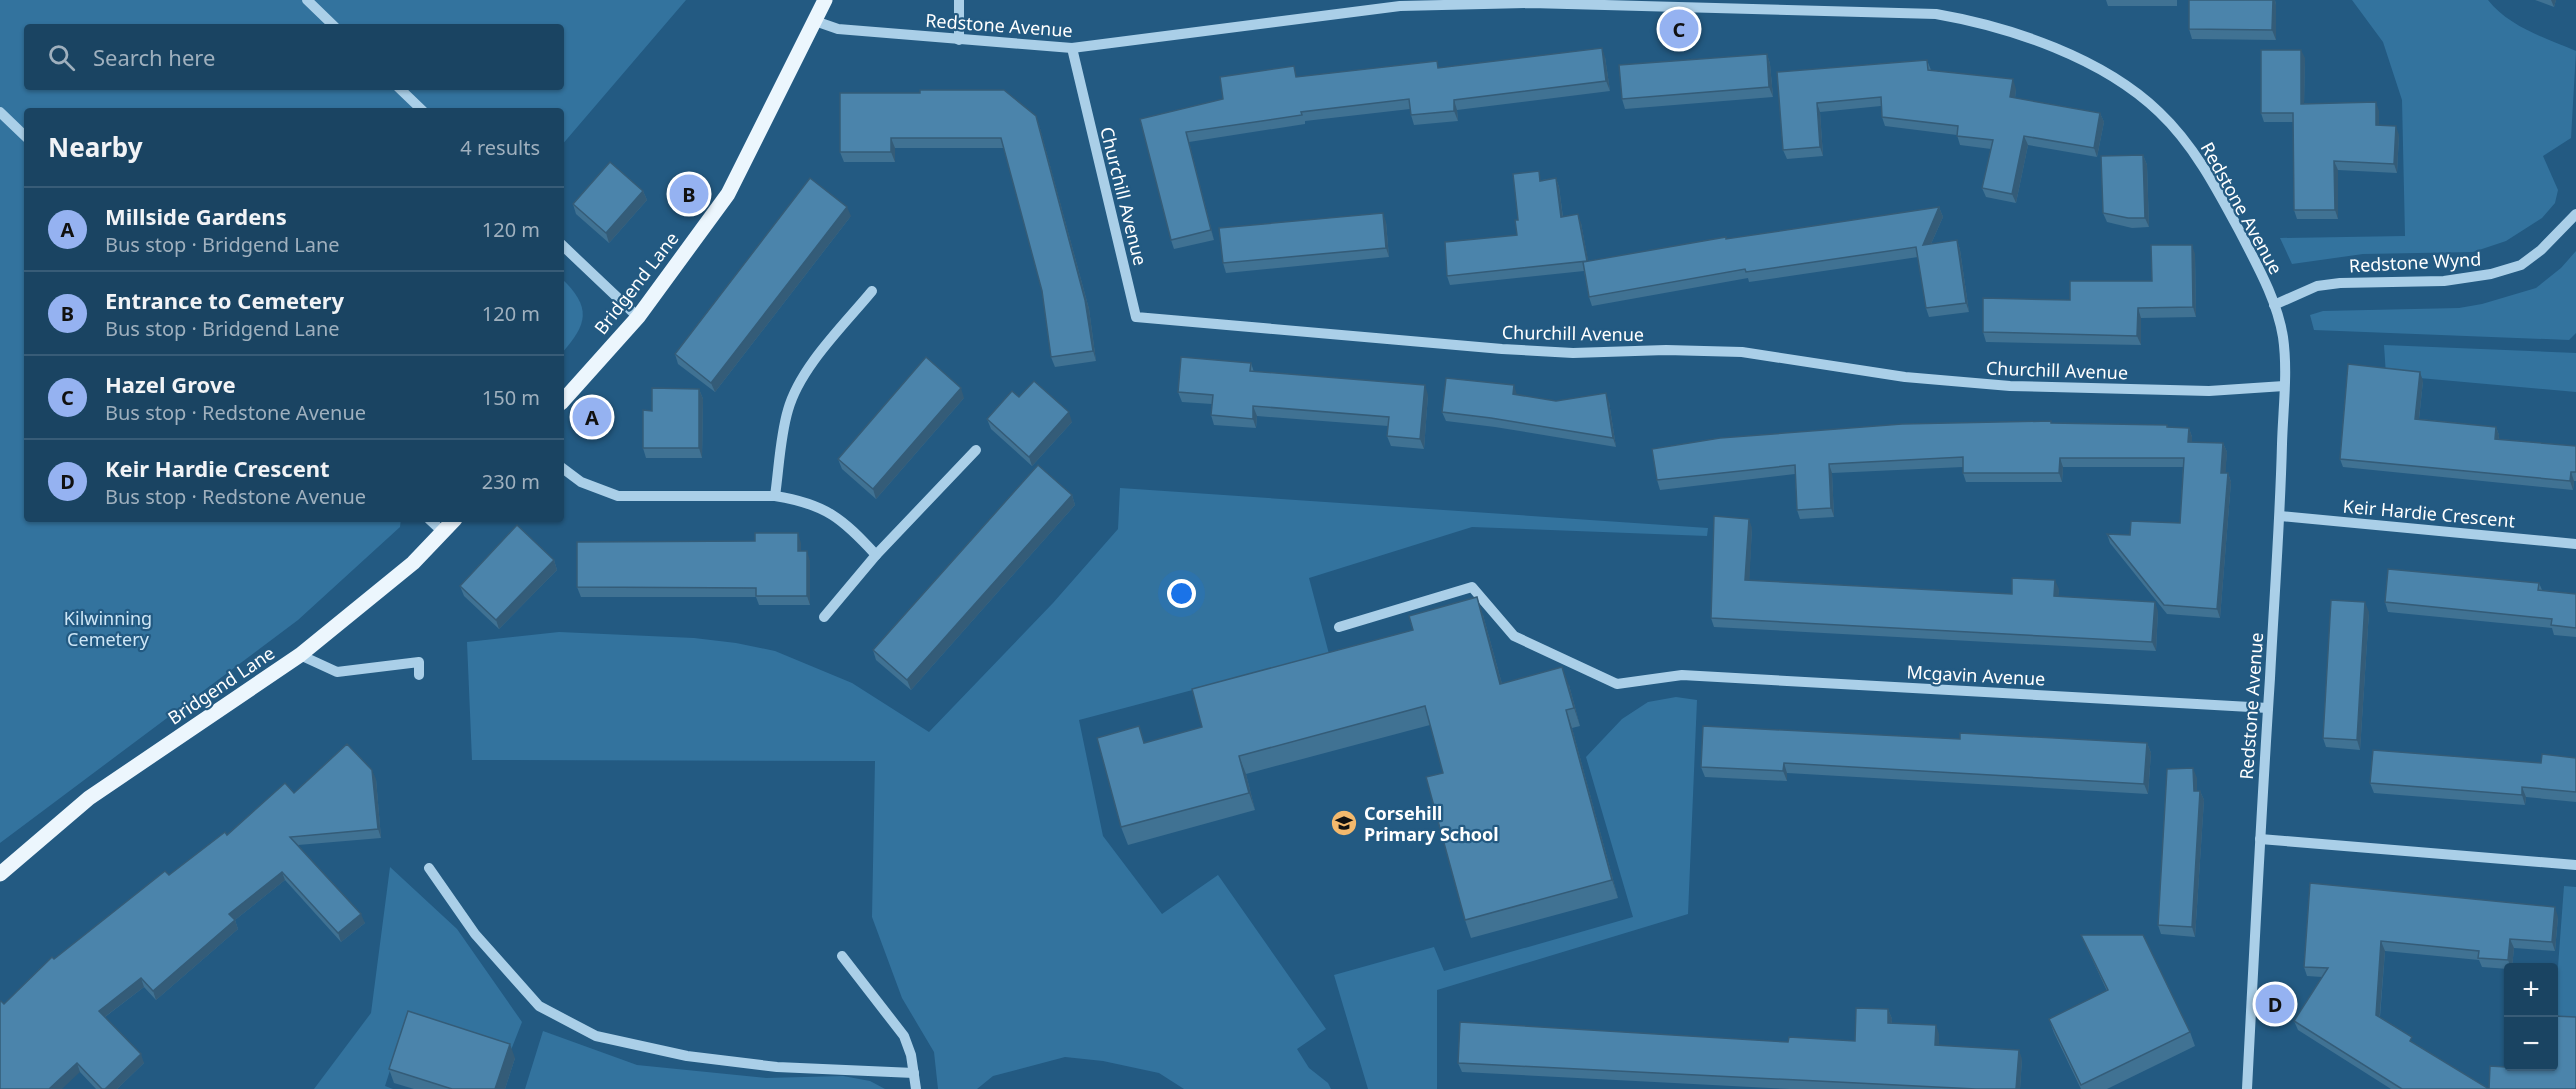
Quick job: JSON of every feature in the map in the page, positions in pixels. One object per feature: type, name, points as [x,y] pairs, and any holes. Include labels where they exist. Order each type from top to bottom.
[{"type":"main road","name":"Bridgend Lane","points":[[564,400],[638,318],[728,194],[825,0]]},
{"type":"main road","name":"Bridgend Lane","points":[[0,874],[89,798],[300,655],[413,563],[452,522]]},
{"type":"street","points":[[307,0],[332,24]]},
{"type":"street","points":[[959,0],[959,40]]},
{"type":"street","name":"Redstone Avenue","points":[[815,21],[838,29],[1072,48],[1400,6],[1531,3],[1812,5],[1936,14],[1977,21],[2056,48],[2106,72],[2159,111],[2192,149],[2224,203],[2256,264],[2274,305],[2282,335],[2284,386],[2280,516],[2247,1089]]},
{"type":"street","name":"Churchill Avenue","points":[[1072,48],[1136,317],[1502,349],[1573,353],[1666,350],[1742,352],[1929,380],[2010,386],[2209,391],[2284,386]]},
{"type":"street","points":[[401,90],[420,108]]},
{"type":"street","points":[[0,112],[24,135]]},
{"type":"street","name":"Redstone Wynd","points":[[2274,305],[2317,286],[2340,283],[2444,280],[2492,274],[2521,265],[2528,260],[2564,229],[2576,214]]},
{"type":"street","points":[[564,247],[638,318]]},
{"type":"street","points":[[776,496],[788,410],[796,391],[804,374],[872,291]]},
{"type":"street","points":[[824,617],[876,555],[976,450]]},
{"type":"street","points":[[564,469],[580,482],[618,496],[776,496],[801,500],[824,509],[852,529],[876,555]]},
{"type":"street","name":"Keir Hardie Crescent","points":[[2280,516],[2576,544]]},
{"type":"street","points":[[432,522],[443,532]]},
{"type":"street","name":"Mcgavin Avenue","points":[[1339,627],[1472,587],[1514,636],[1617,684],[1682,675],[2268,708]]},
{"type":"street","points":[[300,655],[337,672],[419,662],[419,675]]},
{"type":"street","points":[[2260,839],[2576,865]]},
{"type":"street","points":[[429,868],[475,934],[539,1006],[596,1036],[687,1056],[777,1067],[914,1073]]},
{"type":"street","points":[[842,956],[904,1036],[916,1089]]},
{"type":"green space","name":"Kilwinning Cemetery","points":[[0,0],[686,0],[564,142],[564,108],[24,108],[24,522],[401,522],[400,527],[298,620],[0,843]]},
{"type":"green space","points":[[2352,0],[2488,0],[2506,18],[2517,25],[2576,51],[2571,138],[2543,156],[2558,190],[2555,203],[2542,218],[2506,241],[2473,252],[2363,254],[2292,264],[2280,238],[2405,236],[2402,100],[2383,42]]},
{"type":"green space","points":[[2576,251],[2576,333],[2569,340],[2314,330],[2310,315],[2323,311],[2459,308],[2482,304],[2536,288],[2561,268]]},
{"type":"green space","points":[[564,281],[578,298],[583,316],[577,334],[564,350]]},
{"type":"green space","points":[[2384,345],[2576,353],[2576,392],[2386,375]]},
{"type":"green space","points":[[1120,488],[1708,528],[1707,536],[1472,527],[1309,578],[1329,654],[1079,720],[1103,836],[1162,914],[1218,875],[1326,1029],[1297,1049],[1309,1068],[1328,1083],[1331,1089],[1184,1089],[1159,1073],[1103,1061],[1065,1057],[993,1076],[977,1089],[938,1089],[934,1052],[902,998],[872,917],[875,761],[472,760],[467,642],[559,632],[694,638],[775,651],[852,683],[929,732],[1053,603],[1118,529]]},
{"type":"green space","points":[[1676,697],[1697,700],[1688,914],[1437,990],[1437,1089],[1368,1089],[1334,975],[1434,947],[1444,971],[1633,917],[1586,757],[1622,719],[1648,702]]},
{"type":"green space","points":[[390,867],[457,929],[522,1022],[511,1050],[407,1017],[385,1086],[393,1089],[314,1089],[371,1013]]},
{"type":"green space","points":[[2564,886],[2576,887],[2576,1020],[2558,1020],[2558,966]]},
{"type":"green space","points":[[543,1031],[637,1065],[766,1078],[843,1076],[870,1081],[885,1089],[525,1089]]},
{"type":"building","points":[[2189,0],[2273,0],[2272,30],[2189,29]]},
{"type":"building","points":[[1602,48],[1606,81],[1454,100],[1454,111],[1411,115],[1409,99],[1301,112],[1302,115],[1186,132],[1211,230],[1171,240],[1140,119],[1223,99],[1220,77],[1294,66],[1296,77],[1437,61],[1438,68]]},
{"type":"building","points":[[2261,50],[2301,50],[2301,104],[2376,102],[2376,125],[2396,126],[2394,164],[2334,161],[2335,210],[2294,210],[2293,113],[2261,113]]},
{"type":"building","points":[[1767,54],[1769,87],[1622,99],[1619,65]]},
{"type":"building","points":[[1927,60],[1928,70],[2013,79],[2010,97],[2100,113],[2094,148],[2024,136],[2012,194],[1982,188],[1993,140],[1957,136],[1958,126],[1882,117],[1881,97],[1817,103],[1820,147],[1783,150],[1777,72]]},
{"type":"building","points":[[920,90],[1004,90],[1036,116],[1085,300],[1093,351],[1051,357],[1042,291],[1001,138],[891,138],[891,152],[840,152],[840,93],[920,93]]},
{"type":"building","points":[[2143,155],[2145,218],[2128,218],[2103,213],[2101,156]]},
{"type":"building","points":[[610,162],[643,191],[606,233],[573,204]]},
{"type":"building","points":[[1539,171],[1540,181],[1556,178],[1561,217],[1578,214],[1587,261],[1447,276],[1445,242],[1517,235],[1515,220],[1518,220],[1513,174]]},
{"type":"building","points":[[810,178],[847,207],[711,383],[675,354]]},
{"type":"building","points":[[1939,207],[1923,245],[1957,240],[1966,303],[1926,308],[1916,247],[1746,272],[1745,269],[1589,297],[1583,262],[1726,237],[1726,239]]},
{"type":"building","points":[[1383,213],[1386,248],[1223,263],[1219,228]]},
{"type":"building","points":[[2151,245],[2192,245],[2193,307],[2138,308],[2137,336],[1983,332],[1983,298],[2070,300],[2070,281],[2152,281]]},
{"type":"building","points":[[926,357],[961,388],[873,489],[838,459]]},
{"type":"building","points":[[1181,357],[1251,363],[1250,371],[1425,385],[1420,439],[1387,436],[1389,417],[1253,406],[1253,419],[1211,415],[1213,395],[1178,392]]},
{"type":"building","points":[[2348,364],[2420,372],[2415,419],[2496,427],[2495,439],[2576,446],[2576,472],[2571,472],[2570,481],[2340,459]]},
{"type":"building","points":[[1446,378],[1514,385],[1513,394],[1556,401],[1606,393],[1613,438],[1442,412]]},
{"type":"building","points":[[1034,381],[1069,412],[1029,457],[987,419],[1012,391],[1019,397]]},
{"type":"building","points":[[652,388],[699,389],[699,448],[643,448],[643,410],[652,411]]},
{"type":"building","points":[[2051,421],[2051,423],[2167,425],[2167,427],[2189,428],[2188,442],[2223,443],[2221,473],[2228,473],[2217,609],[2164,605],[2107,534],[2130,535],[2131,521],[2180,523],[2184,458],[2060,458],[2059,473],[1963,473],[1963,457],[1829,464],[1831,508],[1797,510],[1795,465],[1657,480],[1652,449],[1720,438],[1902,424]]},
{"type":"building","points":[[1038,465],[1072,495],[907,680],[873,650]]},
{"type":"building","points":[[1714,516],[1749,519],[1745,580],[2012,594],[2012,578],[2055,580],[2054,596],[2155,602],[2152,642],[1711,618]]},
{"type":"building","points":[[517,525],[554,560],[496,620],[460,586]]},
{"type":"building","points":[[755,533],[798,533],[798,551],[807,551],[807,596],[756,596],[756,588],[577,587],[577,542],[755,541]]},
{"type":"building","points":[[2388,569],[2539,583],[2538,590],[2576,594],[2576,628],[2551,625],[2552,619],[2385,602]]},
{"type":"building","points":[[1477,597],[1500,684],[1562,667],[1574,708],[1566,710],[1612,880],[1465,920],[1426,777],[1443,773],[1425,706],[1239,756],[1249,793],[1121,827],[1097,738],[1139,726],[1144,743],[1202,727],[1192,689],[1413,630],[1409,616]]},
{"type":"building","points":[[2331,600],[2365,602],[2357,740],[2323,738]]},
{"type":"building","points":[[1703,726],[1960,739],[1960,733],[2147,743],[2144,784],[1784,763],[1783,771],[1701,767]]},
{"type":"building","points":[[347,744],[372,770],[378,829],[290,837],[361,914],[338,933],[282,872],[229,914],[235,920],[153,991],[141,978],[99,1011],[141,1054],[105,1089],[102,1089],[77,1063],[49,1089],[0,1089],[1,1001],[4,1004],[52,957],[54,959],[165,871],[169,875],[225,832],[227,835],[285,783],[294,793]]},
{"type":"building","points":[[2373,750],[2541,763],[2542,754],[2576,758],[2576,792],[2522,787],[2522,795],[2370,783]]},
{"type":"building","points":[[2193,768],[2194,791],[2200,791],[2192,927],[2158,925],[2167,769]]},
{"type":"building","points":[[2310,883],[2555,907],[2552,942],[2510,939],[2508,960],[2478,958],[2479,951],[2381,941],[2376,1015],[2412,1037],[2410,1041],[2489,1089],[2402,1089],[2294,1021],[2328,968],[2304,967]]},
{"type":"building","points":[[2081,935],[2143,935],[2190,1032],[2081,1085],[2049,1019],[2108,990]]},
{"type":"building","points":[[1856,1008],[1888,1009],[1888,1023],[1936,1025],[1935,1045],[2019,1050],[2016,1089],[1976,1089],[1458,1063],[1460,1022],[1788,1042],[1789,1037],[1855,1041]]},
{"type":"building","points":[[408,1011],[510,1044],[495,1089],[452,1089],[389,1069]]},
{"type":"building","points":[[2558,1016],[2576,1017],[2576,1089],[2489,1089],[2490,1066],[2504,1067],[2504,1071],[2558,1071]]},
{"type":"place","name":"Hazel Grove","points":[[1679,29]]},
{"type":"place","name":"Entrance to Cemetery","points":[[689,194]]},
{"type":"place","name":"Millside Gardens","points":[[592,417]]},
{"type":"place","name":"Corsehill Primary School","points":[[1344,823]]},
{"type":"place","name":"Keir Hardie Crescent","points":[[2275,1004]]}]
